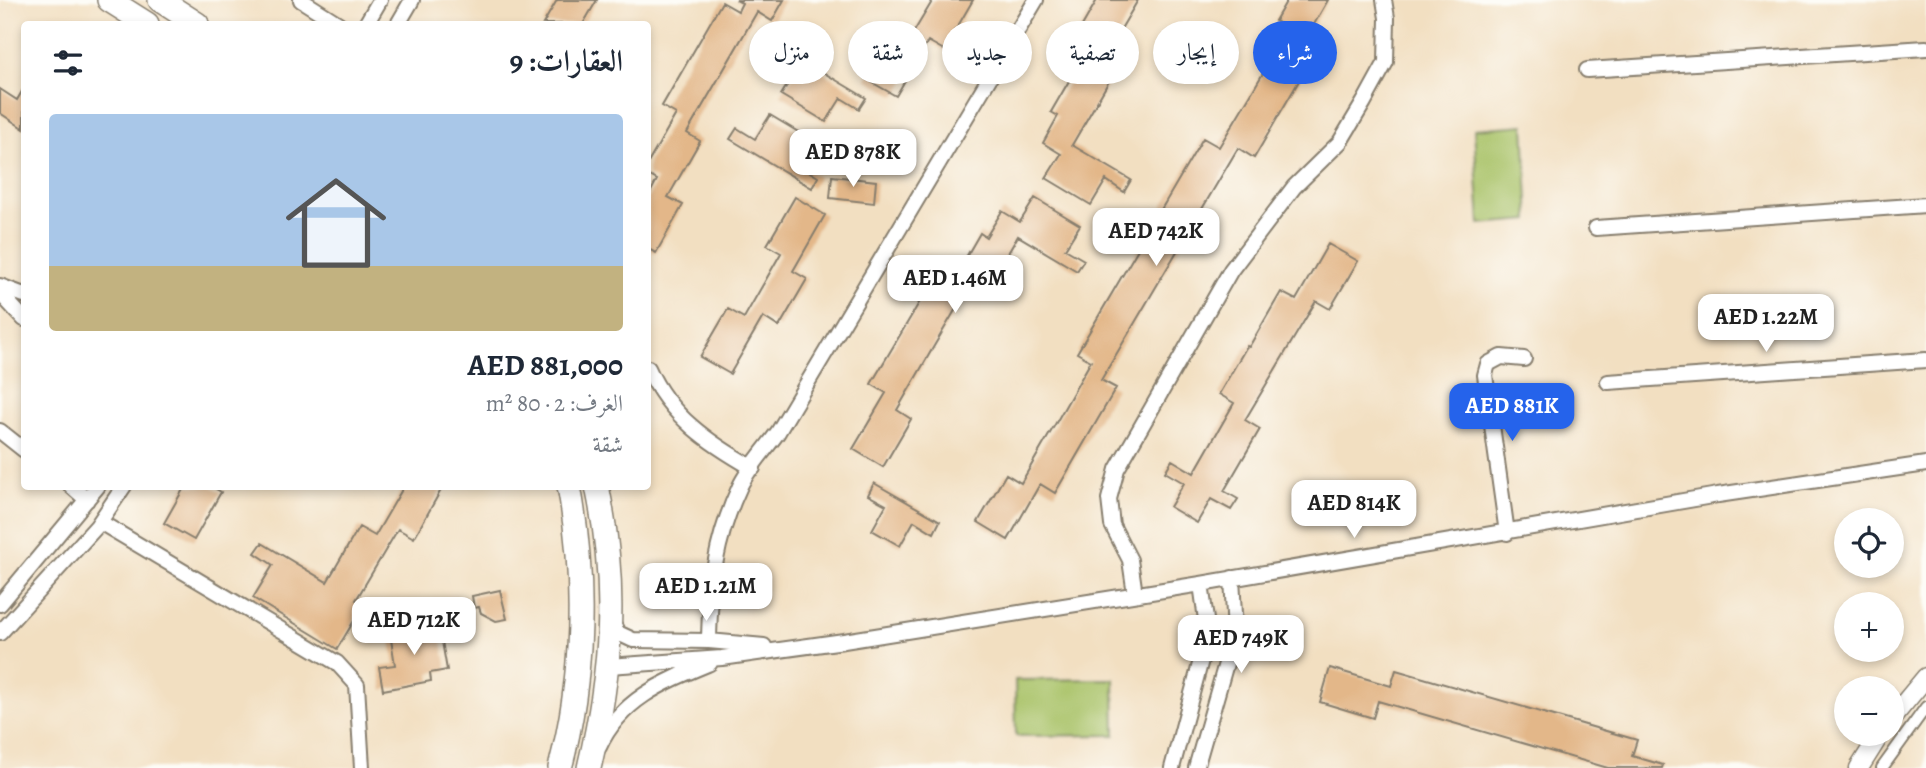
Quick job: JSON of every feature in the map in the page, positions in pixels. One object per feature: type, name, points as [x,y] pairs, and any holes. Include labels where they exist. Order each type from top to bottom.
[{"type":"main road","points":[[109,0],[142,21]]},
{"type":"main road","points":[[160,0],[192,21]]},
{"type":"main road","points":[[560,768],[568,739],[581,628],[577,532],[570,490]]},
{"type":"main road","points":[[590,768],[609,666],[612,623],[607,540],[598,490]]},
{"type":"street","points":[[301,0],[334,21]]},
{"type":"street","points":[[368,21],[380,0]]},
{"type":"street","points":[[400,21],[412,0]]},
{"type":"street","points":[[709,641],[710,586],[718,546],[741,484],[778,432],[1036,0]]},
{"type":"street","points":[[1135,594],[1130,560],[1112,525],[1109,499],[1118,469],[1231,270],[1294,187],[1339,142],[1364,102],[1386,62],[1387,18],[1384,0]]},
{"type":"street","points":[[1587,70],[1926,48]]},
{"type":"street","points":[[1596,228],[1926,205]]},
{"type":"street","points":[[0,286],[21,294]]},
{"type":"street","points":[[0,293],[21,316]]},
{"type":"street","points":[[1507,533],[1485,374],[1488,364],[1501,358],[1524,359]]},
{"type":"street","points":[[1608,382],[1926,360]]},
{"type":"street","points":[[651,375],[684,422],[718,448],[752,468]]},
{"type":"street","points":[[0,431],[21,448]]},
{"type":"street","points":[[609,666],[722,658],[1201,584],[1718,495],[1926,464]]},
{"type":"street","points":[[76,490],[88,500]]},
{"type":"street","points":[[0,604],[95,490]]},
{"type":"street","points":[[0,633],[100,522],[121,490]]},
{"type":"street","points":[[100,522],[337,663],[357,685],[362,768]]},
{"type":"street","points":[[1196,768],[1235,632],[1232,578]]},
{"type":"street","points":[[1172,768],[1208,634],[1201,584]]},
{"type":"street","points":[[612,623],[618,634],[633,640],[709,641],[787,648]]},
{"type":"street","points":[[590,768],[601,743],[626,708],[658,685],[722,658]]},
{"type":"street","points":[[1904,704],[1926,677]]},
{"type":"street","points":[[1882,768],[1926,707]]},
{"type":"street","points":[[1859,768],[1873,746]]},
{"type":"green space","points":[[1524,125],[1529,220],[1480,224],[1474,129]]},
{"type":"green space","points":[[1114,679],[1115,735],[1016,736],[1015,680]]},
{"type":"building","points":[[557,0],[597,0],[585,21],[545,21]]},
{"type":"building","points":[[736,0],[784,0],[772,21],[757,12],[749,21],[749,26],[687,133],[700,141],[668,197],[683,205],[656,253],[651,250],[651,191],[657,180],[651,177],[651,158],[676,114],[662,106],[722,2],[738,11],[742,3]]},
{"type":"building","points":[[933,0],[973,0],[961,21],[942,21],[942,49],[928,41],[928,21],[920,21]]},
{"type":"building","points":[[1097,0],[1138,0],[1126,21],[1085,21]]},
{"type":"building","points":[[1287,0],[1328,0],[1316,21],[1275,21]]},
{"type":"building","points":[[834,79],[866,98],[859,109],[841,98],[826,122],[781,95],[788,84],[834,84]]},
{"type":"building","points":[[875,84],[903,84],[896,96]]},
{"type":"building","points":[[1067,84],[1107,84],[1072,145],[1131,180],[1124,192],[1106,180],[1091,205],[1046,178],[1061,154],[1043,143],[1058,116],[1051,112]]},
{"type":"building","points":[[1256,84],[1297,84],[1254,158],[1238,148],[1101,380],[1116,388],[1055,493],[1040,484],[1008,540],[978,522],[1006,474],[1021,483],[1091,361],[1077,353],[1203,138],[1219,147]]},
{"type":"building","points":[[0,89],[17,100],[21,93],[21,127],[0,113]]},
{"type":"building","points":[[770,115],[815,142],[800,166],[818,177],[812,188],[730,139],[737,128],[755,139]]},
{"type":"building","points":[[832,176],[876,181],[874,203],[830,198]]},
{"type":"building","points":[[795,197],[825,215],[793,271],[807,279],[779,327],[763,317],[730,374],[700,357],[728,309],[744,318],[781,253],[767,245]]},
{"type":"building","points":[[1035,198],[1080,225],[1065,249],[1084,260],[1077,271],[1018,236],[982,298],[967,290],[934,346],[897,410],[911,419],[883,467],[853,449],[886,393],[871,384],[932,281],[947,290],[980,233],[986,237],[1002,211],[1020,222]]},
{"type":"building","points":[[1328,244],[1358,261],[1330,309],[1316,301],[1245,420],[1260,429],[1224,491],[1238,499],[1231,510],[1211,499],[1197,523],[1170,507],[1184,483],[1165,472],[1172,460],[1194,473],[1234,403],[1219,394],[1247,346],[1249,347],[1281,292],[1296,300]]},
{"type":"building","points":[[874,483],[940,521],[934,533],[914,521],[900,546],[872,530],[886,505],[868,495]]},
{"type":"building","points":[[183,490],[221,492],[194,540],[164,523]]},
{"type":"building","points":[[402,490],[441,490],[414,538],[398,529],[356,600],[382,616],[375,627],[357,616],[337,649],[253,598],[273,565],[255,553],[262,543],[327,582],[359,527],[375,536]]},
{"type":"building","points":[[500,590],[507,619],[496,621],[481,613],[479,607],[474,608],[472,596]]},
{"type":"building","points":[[420,624],[421,628],[439,624],[447,670],[430,673],[431,681],[383,690],[379,667],[395,665],[390,633]]},
{"type":"building","points":[[1330,668],[1391,686],[1396,670],[1637,740],[1632,756],[1663,765],[1662,768],[1608,768],[1378,701],[1373,718],[1320,702]]}]
